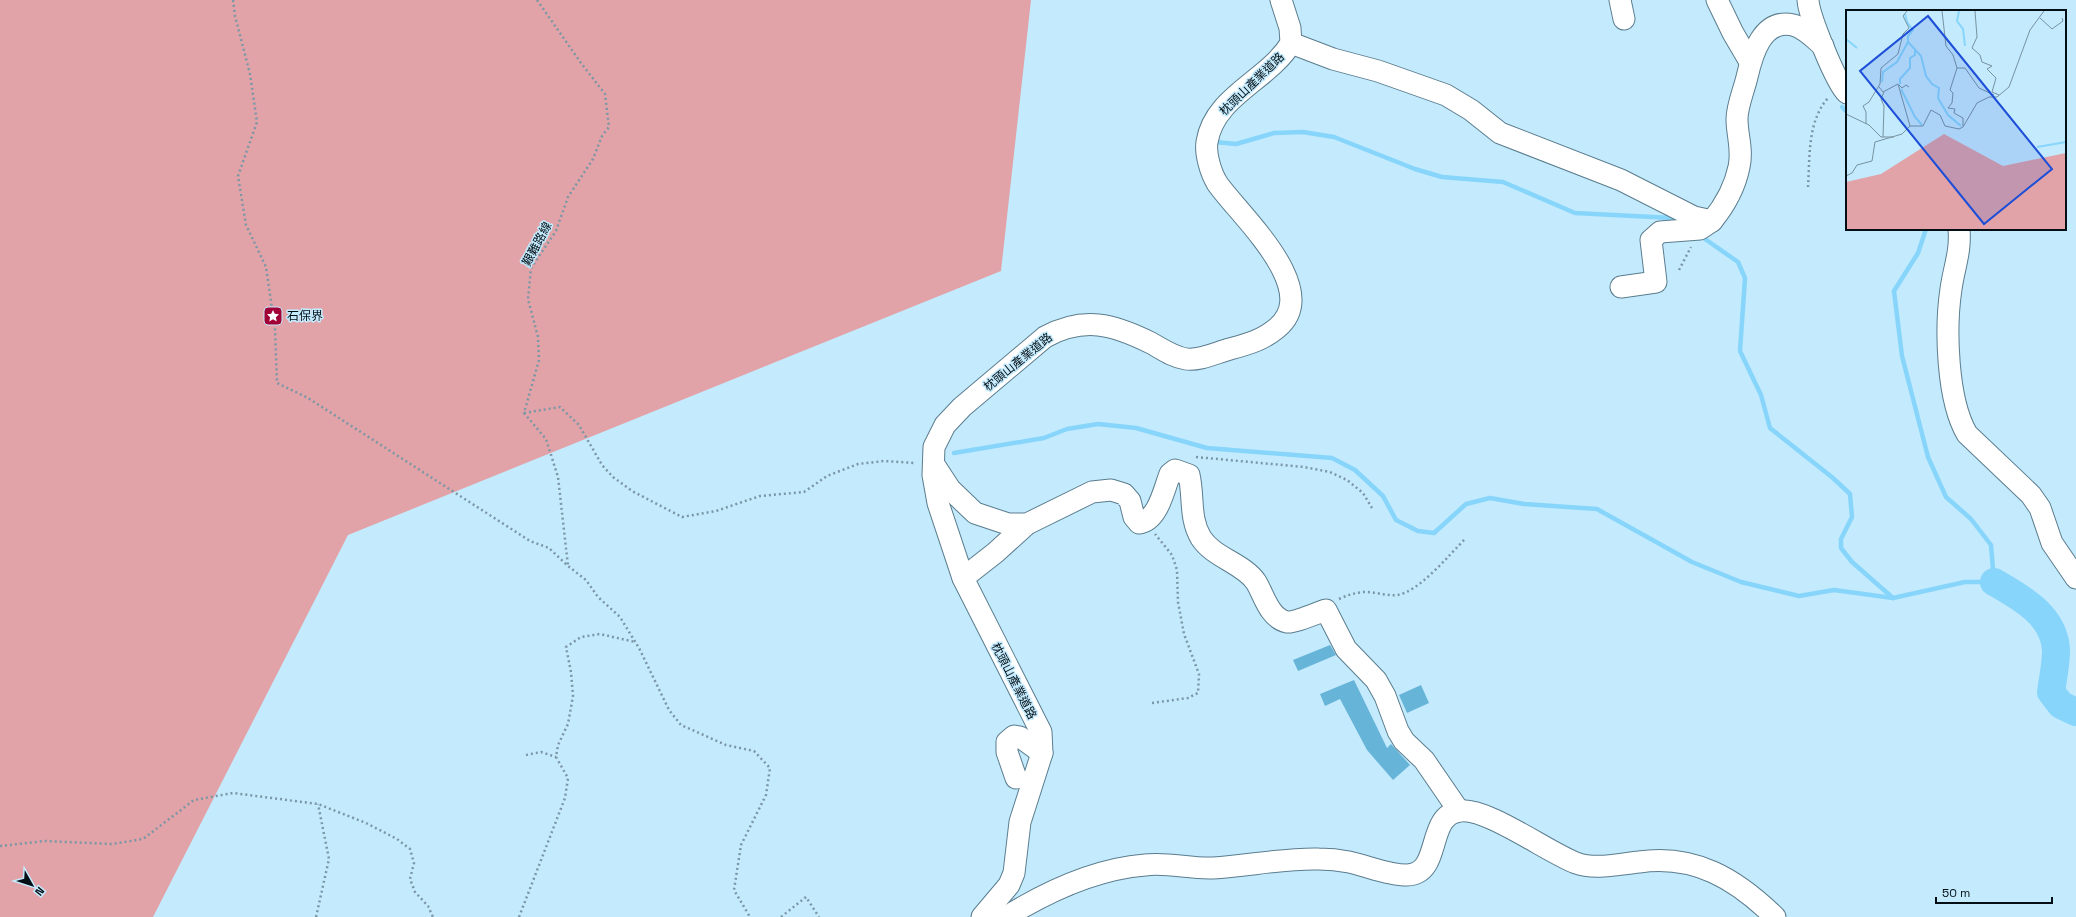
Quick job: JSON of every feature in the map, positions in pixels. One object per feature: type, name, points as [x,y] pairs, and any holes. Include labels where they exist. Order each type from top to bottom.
[{"type":"street","name":"枕頭山產業道路","points":[[982,917],[1009,885],[1014,873],[1020,822],[1042,753],[1041,732],[963,578],[938,503],[933,475],[934,447],[945,424],[962,407],[1045,337],[1059,329],[1081,324],[1103,325],[1125,330],[1176,356],[1188,359],[1256,342],[1279,326],[1287,315],[1290,304],[1289,288],[1284,270],[1260,234],[1217,182],[1209,164],[1206,144],[1211,125],[1220,113],[1239,93],[1277,62],[1291,43],[1290,28],[1281,0]]},
{"type":"street","points":[[1717,0],[1733,33],[1750,62]]},
{"type":"street","points":[[1808,0],[1823,46],[1844,90]]},
{"type":"street","points":[[1620,287],[1656,282],[1651,240],[1660,232],[1706,225],[1724,207],[1739,168],[1741,150],[1737,118],[1750,62],[1755,47],[1765,34],[1780,25],[1794,25],[1805,31],[1823,46]]},
{"type":"street","points":[[1291,43],[1334,59],[1378,71],[1446,95],[1471,110],[1500,133],[1621,180],[1694,217],[1706,225]]},
{"type":"street","points":[[1959,230],[1959,255],[1951,291],[1947,339],[1955,401],[1960,422],[1967,434],[2031,495],[2040,508],[2052,543],[2076,578]]},
{"type":"street","points":[[934,464],[950,489],[975,513],[1008,524],[1026,524]]},
{"type":"street","points":[[963,578],[995,553],[1026,524],[1092,492],[1111,490],[1124,494],[1130,501],[1134,517],[1139,523],[1147,522],[1152,516],[1170,474],[1176,470],[1180,470],[1188,475],[1193,520],[1202,538],[1219,555],[1247,573],[1255,582],[1262,597],[1280,619],[1289,622],[1326,610],[1346,649],[1376,680],[1385,696],[1398,731],[1404,741],[1424,760],[1459,811]]},
{"type":"street","points":[[1016,778],[1008,752],[1007,742],[1014,736],[1020,737],[1042,753]]},
{"type":"street","points":[[1006,917],[1029,903],[1070,884],[1115,869],[1146,864],[1212,868],[1318,859],[1347,861],[1390,873],[1408,875],[1417,872],[1427,863],[1438,828],[1448,816],[1459,811],[1474,812],[1575,863],[1590,867],[1656,859],[1685,862],[1710,870],[1741,887],[1775,917]]},
{"type":"path","points":[[233,0],[235,16],[250,74],[257,122],[238,176],[246,225],[266,267],[275,329],[277,383],[308,398],[530,541],[549,548],[586,580],[598,597],[620,617],[635,642],[669,710],[681,725],[726,745],[754,752],[770,768],[766,795],[741,846],[734,890],[750,917]]},
{"type":"path","name":"艱難路線","points":[[524,413],[539,360],[538,337],[528,299],[531,268],[556,230],[568,197],[593,159],[609,127],[605,94],[581,63],[537,0]]},
{"type":"path","points":[[1808,187],[1811,133],[1819,108],[1844,90]]},
{"type":"path","points":[[1679,270],[1706,225]]},
{"type":"path","points":[[524,413],[560,407],[579,425],[602,465],[613,477],[632,491],[682,517],[716,511],[760,496],[804,492],[827,476],[858,464],[884,461],[934,464]]},
{"type":"path","points":[[524,413],[546,439],[558,477],[568,566]]},
{"type":"path","points":[[1180,470],[1184,462],[1196,457],[1304,467],[1330,472],[1347,480],[1363,493],[1372,508]]},
{"type":"path","points":[[1147,522],[1172,555],[1177,570],[1178,602],[1184,634],[1199,674],[1200,684],[1198,693],[1188,698],[1152,703]]},
{"type":"path","points":[[1326,610],[1339,599],[1355,593],[1367,592],[1390,595],[1409,590],[1420,582],[1465,539]]},
{"type":"path","points":[[519,917],[565,798],[568,778],[556,757],[558,745],[568,724],[573,696],[571,672],[566,647],[581,637],[600,634],[635,642]]},
{"type":"path","points":[[526,755],[541,752],[556,757]]},
{"type":"path","points":[[0,846],[45,841],[112,844],[143,839],[194,800],[233,793],[318,804],[366,823],[397,839],[410,849],[414,863],[410,879],[415,892],[428,906],[433,917]]},
{"type":"path","points":[[316,917],[329,860],[318,804]]},
{"type":"path","points":[[781,917],[806,897],[819,917]]},
{"type":"shaded area","points":[[0,0],[1031,0],[1001,271],[348,535],[153,917],[0,917]]},
{"type":"building","points":[[1330,645],[1336,655],[1298,671],[1293,660]]},
{"type":"building","points":[[1354,680],[1387,748],[1391,744],[1410,765],[1393,780],[1367,750],[1340,699],[1325,706],[1320,694]]},
{"type":"building","points":[[1421,685],[1429,703],[1407,713],[1399,695]]},
{"type":"waterway","points":[[1842,107],[1846,111]]},
{"type":"waterway","points":[[1215,142],[1236,144],[1274,133],[1303,132],[1334,137],[1415,169],[1442,177],[1503,182],[1575,213],[1672,218],[1680,223]]},
{"type":"waterway","points":[[954,453],[1044,438],[1067,429],[1098,424],[1136,428],[1207,448],[1332,458],[1355,470],[1383,496],[1396,520],[1418,531],[1434,533],[1466,504],[1490,498],[1524,504],[1597,509],[1692,562],[1741,582],[1799,596],[1834,590],[1893,598],[1965,582],[1994,582],[1991,545],[1971,519],[1946,497],[1928,457],[1902,356],[1894,291],[1918,253],[1926,230]]},
{"type":"waterway","points":[[1705,239],[1738,262],[1745,278],[1740,351],[1761,395],[1770,428],[1833,478],[1850,494],[1852,517],[1841,539],[1841,548],[1852,562],[1893,598]]},
{"type":"waterway","points":[[1994,582],[2035,609],[2050,628],[2056,651],[2051,692],[2061,705],[2076,712]]},
{"type":"place","name":"石保界","points":[[273,316]]}]
